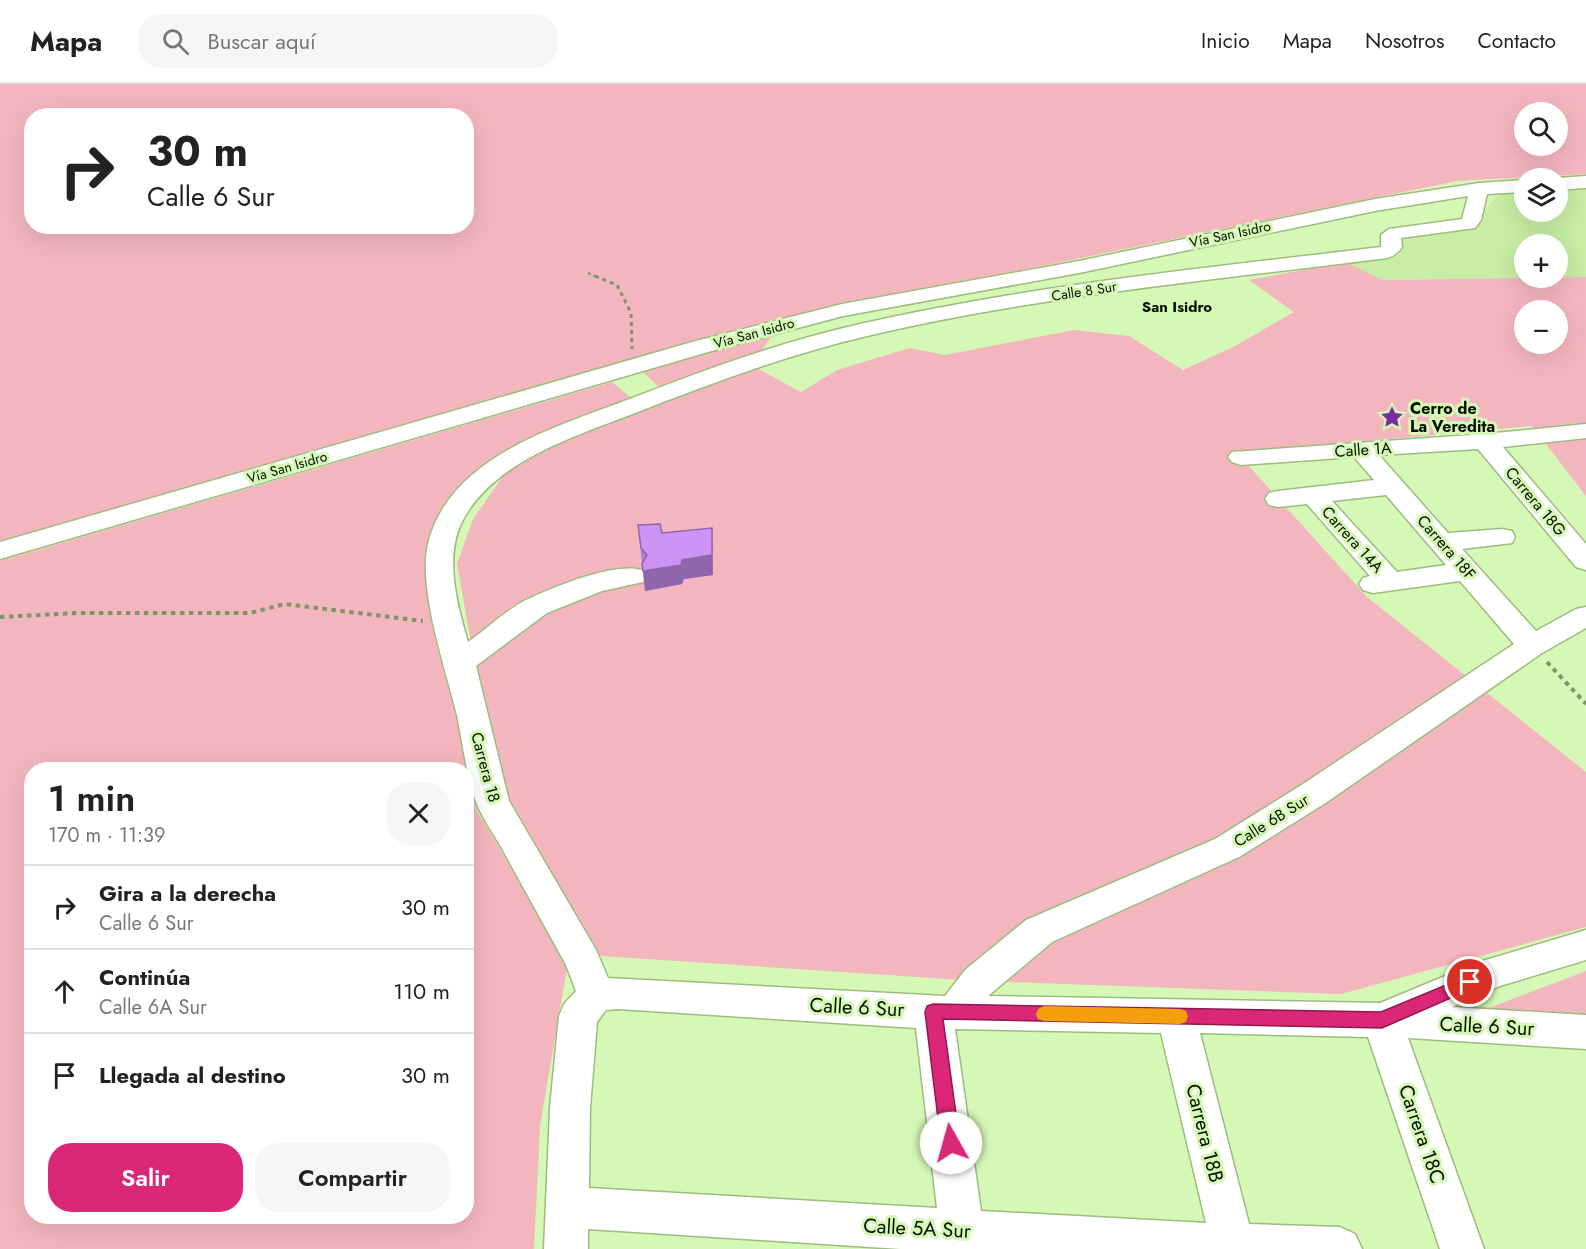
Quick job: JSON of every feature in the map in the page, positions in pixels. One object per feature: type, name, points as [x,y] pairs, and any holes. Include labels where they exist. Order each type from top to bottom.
[{"type":"street","points":[[1568,183],[1586,182]]},
{"type":"street","name":"Vía San Isidro","points":[[0,551],[700,347],[842,310],[1078,267],[1375,205],[1479,189],[1514,187]]},
{"type":"street","name":"Calle 8 Sur","points":[[659,394],[712,375],[858,331],[953,311],[1152,281],[1387,252],[1392,247],[1391,236],[1396,233],[1468,224],[1479,189]]},
{"type":"street","points":[[632,368],[629,378],[633,387],[659,394]]},
{"type":"street","name":"Carrera 18","points":[[596,995],[583,961],[493,802],[460,663],[447,619],[440,577],[441,544],[450,518],[472,489],[506,460],[553,436],[659,394]]},
{"type":"street","name":"Calle 1A","points":[[1241,457],[1485,441],[1586,431]]},
{"type":"street","name":"Carrera 18G","points":[[1485,441],[1586,561]]},
{"type":"street","name":"Carrera 18F","points":[[1360,449],[1532,646]]},
{"type":"street","points":[[1278,499],[1393,486]]},
{"type":"street","name":"Carrera 14A","points":[[1314,496],[1382,583],[1468,571]]},
{"type":"street","points":[[1443,542],[1502,537]]},
{"type":"street","points":[[460,663],[537,606],[596,583],[633,576]]},
{"type":"street","name":"Calle 6B Sur","points":[[944,1012],[1039,931],[1227,848],[1315,793],[1532,646],[1586,616]]},
{"type":"street","points":[[1382,1020],[1492,973],[1586,945]]},
{"type":"street","name":"Calle 6 Sur","points":[[596,995],[618,993],[944,1012],[1382,1020],[1586,1032]]},
{"type":"street","points":[[566,1249],[570,1108],[578,1016],[596,995]]},
{"type":"street","points":[[944,1012],[963,1240]]},
{"type":"street","name":"Carrera 18B","points":[[1176,1016],[1233,1247]]},
{"type":"street","name":"Carrera 18C","points":[[1382,1020],[1462,1249]]},
{"type":"street","name":"Calle 5A Sur","points":[[566,1207],[963,1240],[1340,1249]]},
{"type":"path","points":[[588,273],[617,285],[631,313],[632,368]]},
{"type":"path","points":[[0,618],[78,613],[250,613],[285,604],[384,618],[424,621],[447,619]]},
{"type":"path","points":[[1532,646],[1586,704]]},
{"type":"shaded area","points":[[0,84],[1586,84],[1586,174],[1568,175],[1568,168],[1514,168],[1514,178],[1457,181],[1037,267],[860,300],[780,325],[0,545]]},
{"type":"shaded area","points":[[1586,188],[1586,277],[1568,277],[1568,234],[1514,234],[1514,278],[1382,280],[1346,262],[1397,253],[1402,249],[1399,236],[1472,225],[1500,192],[1514,191],[1514,222],[1568,222],[1568,189]]},
{"type":"shaded area","points":[[1346,262],[1382,280],[1514,278],[1514,288],[1568,288],[1568,277],[1586,277],[1586,496],[1532,426],[1237,453],[1367,597],[1586,772],[1586,927],[1341,994],[978,981],[601,956],[510,804],[478,682],[457,564],[473,519],[506,472],[573,435],[670,398],[640,369],[772,336],[751,365],[801,392],[837,370],[910,348],[945,355],[1074,330],[1129,336],[1183,370],[1235,346],[1294,312],[1249,280]]},
{"type":"shaded area","points":[[612,382],[630,397],[548,430],[497,458],[445,509],[451,666],[468,762],[24,762],[24,1224],[474,1224],[474,794],[477,811],[568,962],[540,1126],[534,1249],[0,1249],[0,561]]},
{"type":"shaded area","points":[[1586,971],[1586,1014],[1486,1009]]},
{"type":"building","points":[[660,524],[662,533],[712,528],[712,555],[682,560],[681,565],[643,571],[642,564],[647,555],[641,548],[638,525]]},
{"type":"slow traffic","points":[[1044,1014],[1180,1016]]},
{"type":"place","name":"Cerro de La Veredita","points":[[1392,417]]},
{"type":"district","name":"San Isidro","points":[[1177,307]]},
{"type":"route","points":[[951,1143],[933,1012],[1382,1020],[1470,982]]}]
